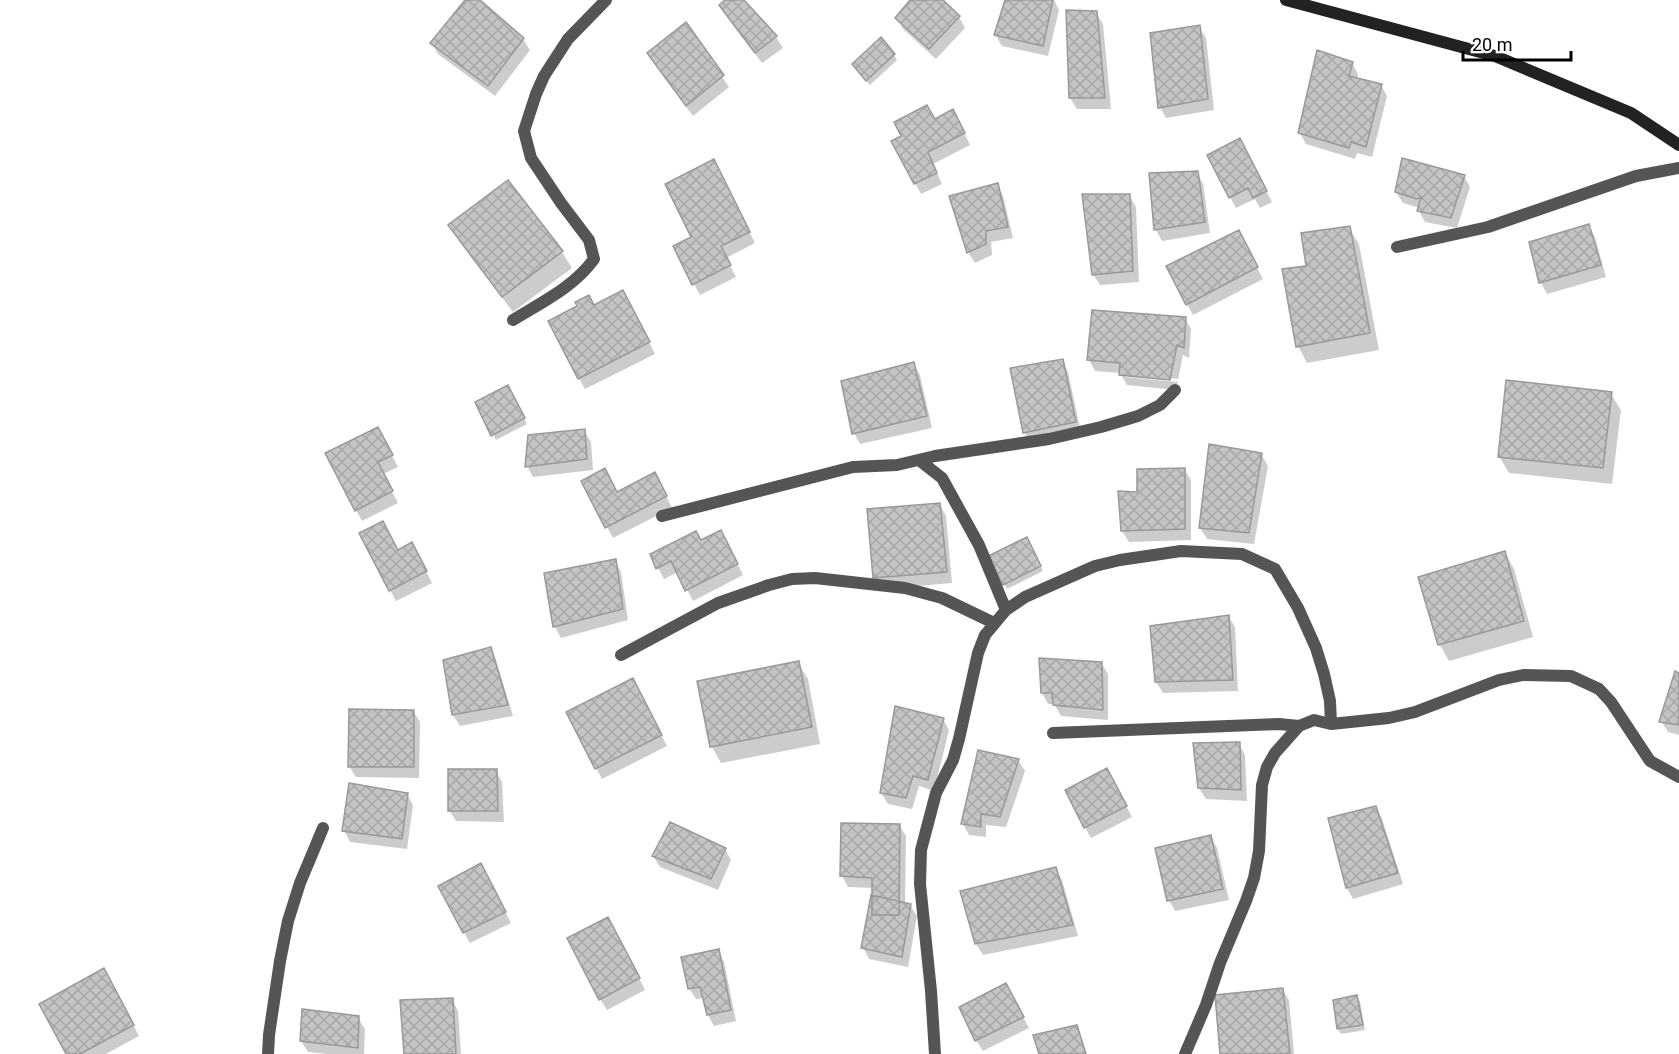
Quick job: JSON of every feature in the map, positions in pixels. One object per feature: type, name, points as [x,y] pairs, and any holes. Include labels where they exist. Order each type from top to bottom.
[{"type":"main road","points":[[1287,0],[1496,56],[1631,113],[1679,146]]},
{"type":"street","points":[[513,320],[571,284],[585,272],[594,259],[589,240],[531,158],[524,131],[544,76],[568,39],[606,0]]},
{"type":"street","points":[[1397,247],[1488,227],[1636,176],[1679,168]]},
{"type":"street","points":[[662,516],[853,467],[897,465],[1049,439],[1101,427],[1138,416],[1160,405],[1175,390]]},
{"type":"street","points":[[919,460],[942,478],[979,545],[1006,610]]},
{"type":"street","points":[[935,1054],[920,884],[921,850],[936,793],[959,739],[978,653],[985,635],[1006,610],[1035,593],[1095,566],[1181,551],[1242,554],[1275,569],[1298,608],[1316,648],[1324,674],[1330,701],[1331,724]]},
{"type":"street","points":[[621,655],[718,603],[792,579],[815,578],[905,588],[942,598],[994,623]]},
{"type":"street","points":[[1185,1054],[1254,878],[1259,851],[1262,785],[1267,767],[1275,753],[1299,726],[1314,720],[1331,724],[1389,718],[1415,712],[1499,680],[1523,675],[1571,676],[1599,689],[1611,702],[1650,761],[1679,777]]},
{"type":"street","points":[[1053,733],[1279,724],[1299,726]]},
{"type":"street","points":[[268,1054],[280,961],[288,921],[322,828]]},
{"type":"building","points":[[465,0],[480,0],[524,38],[488,86],[430,43]]},
{"type":"building","points":[[725,0],[744,0],[777,36],[755,53],[719,5]]},
{"type":"building","points":[[910,0],[943,0],[960,16],[929,49],[895,18]]},
{"type":"building","points":[[1005,0],[1053,0],[1043,46],[994,35]]},
{"type":"building","points":[[1066,10],[1097,11],[1105,98],[1069,98]]},
{"type":"building","points":[[686,22],[724,75],[686,106],[647,53]]},
{"type":"building","points":[[1200,25],[1208,99],[1158,108],[1150,33]]},
{"type":"building","points":[[881,37],[895,54],[866,81],[852,64]]},
{"type":"building","points":[[1317,50],[1353,62],[1349,76],[1382,84],[1366,147],[1351,142],[1349,148],[1298,133]]},
{"type":"building","points":[[927,105],[935,119],[953,109],[965,133],[928,152],[937,173],[914,184],[891,141],[901,136],[894,122]]},
{"type":"building","points":[[1240,138],[1267,191],[1253,198],[1248,188],[1229,198],[1207,155]]},
{"type":"building","points":[[1402,158],[1465,175],[1451,218],[1417,211],[1421,197],[1417,199],[1395,192]]},
{"type":"building","points":[[714,159],[750,232],[721,246],[731,265],[692,285],[673,246],[691,237],[665,184]]},
{"type":"building","points":[[1198,171],[1205,222],[1154,230],[1149,173]]},
{"type":"building","points":[[508,180],[563,251],[502,297],[448,225]]},
{"type":"building","points":[[998,183],[1008,227],[986,231],[986,244],[967,253],[949,196]]},
{"type":"building","points":[[1082,194],[1130,194],[1133,271],[1092,275]]},
{"type":"building","points":[[1589,224],[1601,265],[1539,283],[1529,242]]},
{"type":"building","points":[[1350,226],[1370,333],[1296,347],[1282,269],[1306,266],[1301,233]]},
{"type":"building","points":[[1239,230],[1258,267],[1186,305],[1166,266]]},
{"type":"building","points":[[623,290],[650,342],[578,379],[548,321],[577,306],[575,302],[589,295],[594,305]]},
{"type":"building","points":[[1092,310],[1186,317],[1184,348],[1177,345],[1170,380],[1119,375],[1120,363],[1087,360]]},
{"type":"building","points":[[1063,359],[1076,422],[1023,433],[1010,368]]},
{"type":"building","points":[[914,362],[927,416],[852,434],[841,381]]},
{"type":"building","points":[[1506,380],[1612,392],[1603,468],[1498,457]]},
{"type":"building","points":[[508,385],[525,418],[491,436],[475,402]]},
{"type":"building","points":[[378,427],[393,455],[378,462],[393,491],[355,511],[325,453]]},
{"type":"building","points":[[585,429],[587,459],[525,467],[528,435]]},
{"type":"building","points":[[1209,444],[1262,453],[1249,533],[1199,528]]},
{"type":"building","points":[[605,468],[617,492],[655,472],[667,496],[605,528],[581,481]]},
{"type":"building","points":[[1185,468],[1185,529],[1121,531],[1118,491],[1137,492],[1137,469]]},
{"type":"building","points":[[940,503],[947,572],[873,578],[867,509]]},
{"type":"building","points":[[383,521],[398,550],[412,542],[427,571],[389,591],[359,533]]},
{"type":"building","points":[[721,530],[738,564],[685,591],[671,561],[656,569],[650,554],[696,531],[701,540]]},
{"type":"building","points":[[1027,537],[1041,566],[1003,585],[988,556]]},
{"type":"building","points":[[1505,551],[1524,621],[1438,645],[1418,577]]},
{"type":"building","points":[[616,559],[623,609],[553,627],[544,573]]},
{"type":"building","points":[[1229,615],[1233,680],[1155,682],[1150,626]]},
{"type":"building","points":[[491,647],[508,705],[452,715],[443,660]]},
{"type":"building","points":[[1039,658],[1102,662],[1103,710],[1053,705],[1052,693],[1041,693]]},
{"type":"building","points":[[799,661],[812,727],[710,747],[697,681]]},
{"type":"building","points":[[1675,671],[1679,673],[1679,725],[1659,722]]},
{"type":"building","points":[[633,678],[662,735],[595,769],[566,712]]},
{"type":"building","points":[[895,706],[944,718],[928,780],[913,776],[906,798],[880,793]]},
{"type":"building","points":[[349,709],[414,710],[414,767],[348,767]]},
{"type":"building","points":[[1240,742],[1241,790],[1198,788],[1193,743]]},
{"type":"building","points":[[978,750],[1019,759],[1000,817],[981,814],[981,827],[961,824]]},
{"type":"building","points":[[1107,768],[1127,806],[1084,828],[1065,790]]},
{"type":"building","points":[[448,769],[497,769],[498,811],[448,811]]},
{"type":"building","points":[[349,783],[408,793],[402,839],[342,831]]},
{"type":"building","points":[[1376,806],[1398,873],[1346,888],[1328,818]]},
{"type":"building","points":[[670,822],[726,848],[711,879],[652,856]]},
{"type":"building","points":[[841,823],[900,824],[899,915],[872,915],[872,878],[840,876]]},
{"type":"building","points":[[1211,835],[1223,889],[1167,901],[1155,848]]},
{"type":"building","points":[[481,863],[506,912],[463,933],[438,886]]},
{"type":"building","points":[[1056,867],[1073,925],[975,944],[960,891]]},
{"type":"building","points":[[871,895],[911,904],[902,957],[861,948]]},
{"type":"building","points":[[608,917],[640,978],[599,1000],[567,938]]},
{"type":"building","points":[[719,949],[731,1010],[707,1015],[700,987],[688,989],[681,957]]},
{"type":"building","points":[[104,968],[134,1025],[80,1054],[66,1054],[39,1004]]},
{"type":"building","points":[[1006,983],[1024,1017],[975,1041],[959,1007]]},
{"type":"building","points":[[1283,988],[1290,1054],[1220,1054],[1215,995]]},
{"type":"building","points":[[1357,995],[1363,1025],[1337,1029],[1333,1000]]},
{"type":"building","points":[[453,998],[456,1054],[404,1054],[400,1000]]},
{"type":"building","points":[[302,1009],[359,1016],[358,1048],[300,1041]]},
{"type":"building","points":[[1077,1025],[1086,1054],[1039,1054],[1033,1035]]}]
